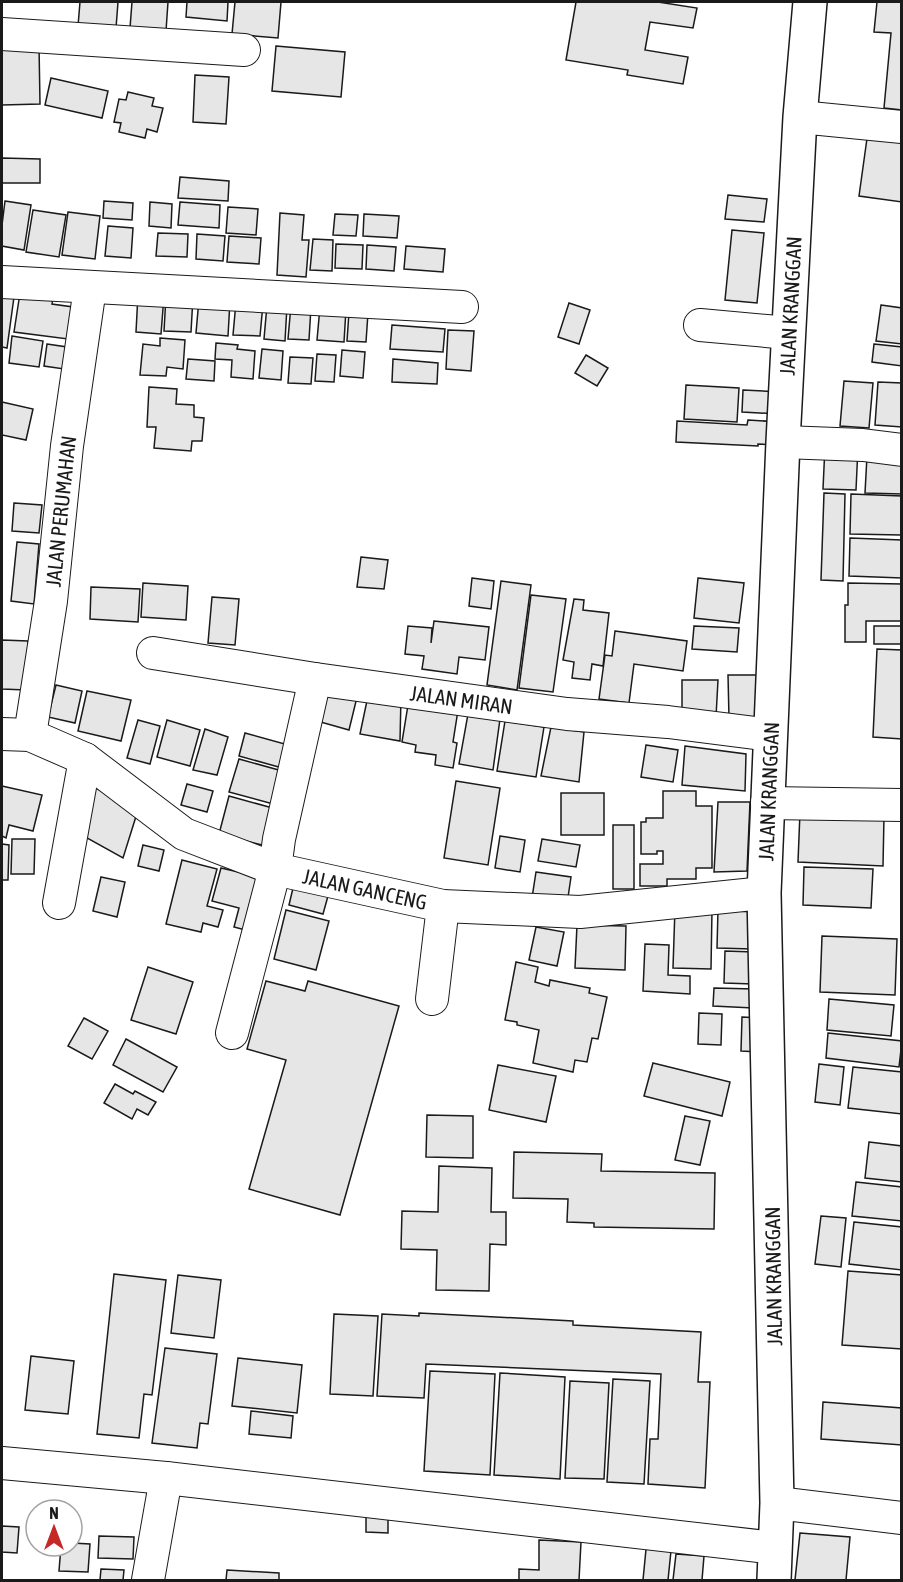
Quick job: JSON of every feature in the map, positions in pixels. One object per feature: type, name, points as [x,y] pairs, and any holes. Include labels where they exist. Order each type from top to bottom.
[{"type":"main road","name":"JALAN KRANGGAN","points":[[774,1581],[777,1503],[764,893],[783,442],[800,117],[810,2]]},
{"type":"street","points":[[2,34],[244,50]]},
{"type":"street","points":[[800,117],[902,127]]},
{"type":"street","points":[[2,282],[462,307]]},
{"type":"street","name":"JALAN PERUMAHAN","points":[[16,734],[51,601],[67,446],[90,288]]},
{"type":"street","points":[[700,326],[789,333]]},
{"type":"street","points":[[783,442],[863,445],[902,450]]},
{"type":"street","name":"JALAN MIRAN","points":[[153,653],[315,679],[567,714],[668,722],[770,735]]},
{"type":"street","points":[[232,1033],[275,869],[279,840],[315,679]]},
{"type":"street","name":"JALAN GANCENG","points":[[16,734],[85,759],[184,834],[275,869],[443,906],[579,912],[764,893]]},
{"type":"street","points":[[59,903],[85,759]]},
{"type":"street","points":[[767,803],[902,805]]},
{"type":"street","points":[[432,999],[443,906]]},
{"type":"street","points":[[2,1464],[165,1478],[775,1548]]},
{"type":"street","points":[[148,1581],[165,1478]]},
{"type":"street","points":[[777,1503],[902,1518]]},
{"type":"building","points":[[80,2],[118,2],[116,28],[78,26]]},
{"type":"building","points":[[132,2],[168,2],[166,31],[130,28]]},
{"type":"building","points":[[187,2],[228,2],[227,21],[186,17]]},
{"type":"building","points":[[235,2],[281,2],[278,38],[232,34]]},
{"type":"building","points":[[576,2],[658,2],[697,8],[693,28],[650,22],[645,50],[688,57],[683,84],[627,75],[628,70],[566,60]]},
{"type":"building","points":[[877,2],[902,2],[902,110],[884,108],[891,33],[874,32]]},
{"type":"building","points":[[39,45],[40,104],[2,105],[2,46]]},
{"type":"building","points":[[276,46],[345,52],[341,97],[272,91]]},
{"type":"building","points":[[195,75],[229,77],[226,124],[193,122]]},
{"type":"building","points":[[51,78],[108,91],[102,118],[45,105]]},
{"type":"building","points":[[128,92],[154,98],[152,106],[163,108],[157,132],[147,129],[145,138],[119,132],[121,123],[114,122],[119,99],[126,100]]},
{"type":"building","points":[[869,124],[902,128],[902,202],[859,196]]},
{"type":"building","points":[[2,158],[40,159],[40,183],[2,183]]},
{"type":"building","points":[[180,177],[229,181],[228,201],[178,198]]},
{"type":"building","points":[[728,195],[767,199],[764,222],[725,219]]},
{"type":"building","points":[[5,201],[31,205],[24,250],[2,246]]},
{"type":"building","points":[[104,201],[133,203],[132,220],[103,218]]},
{"type":"building","points":[[150,202],[172,204],[171,228],[149,226]]},
{"type":"building","points":[[180,202],[220,205],[219,228],[178,225]]},
{"type":"building","points":[[228,207],[258,209],[256,235],[226,233]]},
{"type":"building","points":[[33,210],[66,215],[59,257],[26,252]]},
{"type":"building","points":[[68,212],[100,216],[95,259],[62,255]]},
{"type":"building","points":[[280,213],[304,215],[302,240],[309,240],[306,277],[277,275]]},
{"type":"building","points":[[335,214],[358,215],[356,236],[333,235]]},
{"type":"building","points":[[364,214],[399,216],[397,238],[363,236]]},
{"type":"building","points":[[108,226],[133,228],[131,258],[105,256]]},
{"type":"building","points":[[732,230],[764,233],[757,303],[725,300]]},
{"type":"building","points":[[158,233],[188,234],[187,257],[156,256]]},
{"type":"building","points":[[197,234],[225,236],[223,261],[196,259]]},
{"type":"building","points":[[229,236],[261,238],[259,264],[227,262]]},
{"type":"building","points":[[313,239],[333,240],[332,271],[310,270]]},
{"type":"building","points":[[336,244],[363,245],[362,269],[335,268]]},
{"type":"building","points":[[367,245],[396,247],[394,271],[366,269]]},
{"type":"building","points":[[406,246],[445,249],[443,272],[404,269]]},
{"type":"building","points":[[20,293],[53,298],[52,304],[73,307],[68,339],[14,332]]},
{"type":"building","points":[[138,294],[164,296],[161,334],[136,332]]},
{"type":"building","points":[[2,296],[14,297],[7,348],[2,347]]},
{"type":"building","points":[[166,296],[193,297],[191,332],[164,331]]},
{"type":"building","points":[[199,299],[230,301],[228,336],[196,333]]},
{"type":"building","points":[[236,302],[263,304],[260,336],[233,335]]},
{"type":"building","points":[[569,303],[590,310],[579,344],[558,337]]},
{"type":"building","points":[[267,305],[287,306],[285,341],[264,339]]},
{"type":"building","points":[[291,305],[311,307],[309,340],[288,339]]},
{"type":"building","points":[[881,305],[902,308],[902,344],[876,341]]},
{"type":"building","points":[[320,307],[346,309],[344,342],[317,340]]},
{"type":"building","points":[[349,312],[368,313],[366,342],[347,341]]},
{"type":"building","points":[[392,325],[445,329],[443,352],[390,349]]},
{"type":"building","points":[[448,330],[474,331],[471,371],[446,369]]},
{"type":"building","points":[[12,336],[43,341],[39,367],[9,363]]},
{"type":"building","points":[[160,338],[185,340],[183,369],[167,367],[166,376],[140,375],[143,344],[160,346]]},
{"type":"building","points":[[216,343],[238,345],[237,349],[255,351],[253,379],[231,377],[232,360],[215,359]]},
{"type":"building","points":[[47,344],[67,347],[64,369],[44,366]]},
{"type":"building","points":[[874,344],[902,347],[902,366],[872,362]]},
{"type":"building","points":[[262,349],[283,351],[281,380],[259,378]]},
{"type":"building","points":[[342,350],[365,352],[363,378],[340,376]]},
{"type":"building","points":[[317,354],[336,355],[334,382],[315,381]]},
{"type":"building","points":[[586,355],[608,368],[597,386],[575,373]]},
{"type":"building","points":[[290,357],[313,358],[311,384],[288,383]]},
{"type":"building","points":[[188,359],[215,361],[214,381],[186,379]]},
{"type":"building","points":[[393,359],[438,363],[437,384],[392,382]]},
{"type":"building","points":[[844,381],[873,383],[869,428],[840,426]]},
{"type":"building","points":[[878,382],[902,383],[902,427],[875,425]]},
{"type":"building","points":[[686,385],[739,388],[737,422],[684,419]]},
{"type":"building","points":[[149,387],[177,389],[176,404],[194,405],[194,417],[204,418],[202,441],[192,441],[191,451],[154,448],[156,427],[147,427]]},
{"type":"building","points":[[743,390],[781,392],[780,414],[742,412]]},
{"type":"building","points":[[2,402],[33,409],[26,440],[2,435]]},
{"type":"building","points":[[748,420],[780,422],[778,445],[676,442],[677,421],[747,425]]},
{"type":"building","points":[[825,446],[858,447],[856,490],[823,489]]},
{"type":"building","points":[[867,456],[902,457],[902,494],[865,493]]},
{"type":"building","points":[[824,493],[845,494],[843,581],[821,580]]},
{"type":"building","points":[[851,494],[902,496],[901,535],[850,534]]},
{"type":"building","points":[[14,503],[42,505],[39,533],[12,531]]},
{"type":"building","points":[[850,538],[902,540],[902,578],[849,576]]},
{"type":"building","points":[[17,542],[39,544],[34,604],[11,601]]},
{"type":"building","points":[[361,557],[388,560],[384,589],[357,587]]},
{"type":"building","points":[[472,578],[494,581],[491,609],[469,606]]},
{"type":"building","points":[[698,578],[744,583],[739,623],[694,618]]},
{"type":"building","points":[[501,581],[531,585],[517,690],[487,685]]},
{"type":"building","points":[[143,583],[188,586],[186,620],[141,617]]},
{"type":"building","points":[[848,583],[902,584],[902,621],[866,621],[866,642],[845,642],[845,605],[848,605]]},
{"type":"building","points":[[91,587],[140,589],[138,622],[90,619]]},
{"type":"building","points":[[531,595],[566,599],[553,692],[519,688]]},
{"type":"building","points":[[212,597],[239,599],[235,645],[208,643]]},
{"type":"building","points":[[574,599],[584,600],[583,610],[609,613],[603,666],[592,664],[590,680],[572,678],[574,662],[563,660]]},
{"type":"building","points":[[434,621],[489,627],[485,660],[459,657],[457,674],[422,669],[424,656],[405,654],[408,626],[432,628],[431,643]]},
{"type":"building","points":[[694,626],[739,628],[737,652],[692,649]]},
{"type":"building","points":[[874,626],[902,626],[902,644],[874,644]]},
{"type":"building","points":[[615,631],[687,641],[683,671],[634,664],[629,703],[599,699],[605,655],[612,656]]},
{"type":"building","points":[[2,640],[28,641],[26,690],[2,689]]},
{"type":"building","points":[[877,649],[902,650],[902,739],[873,737]]},
{"type":"building","points":[[728,675],[760,675],[760,718],[729,718]]},
{"type":"building","points":[[682,680],[718,680],[716,717],[682,713]]},
{"type":"building","points":[[327,684],[358,693],[349,730],[317,721]]},
{"type":"building","points":[[56,685],[82,691],[75,723],[48,717]]},
{"type":"building","points":[[87,691],[131,700],[121,741],[78,731]]},
{"type":"building","points":[[369,691],[401,696],[400,741],[360,734]]},
{"type":"building","points":[[409,699],[459,704],[453,742],[457,743],[453,768],[435,765],[436,755],[415,752],[416,745],[402,742]]},
{"type":"building","points":[[468,714],[500,719],[493,770],[459,764]]},
{"type":"building","points":[[138,720],[160,726],[150,764],[127,758]]},
{"type":"building","points":[[167,720],[200,730],[190,766],[157,757]]},
{"type":"building","points":[[505,721],[544,727],[536,777],[497,771]]},
{"type":"building","points":[[551,727],[584,732],[579,782],[541,776]]},
{"type":"building","points":[[205,729],[228,737],[217,775],[193,770]]},
{"type":"building","points":[[245,733],[292,746],[286,769],[239,756]]},
{"type":"building","points":[[646,745],[678,750],[673,782],[641,777]]},
{"type":"building","points":[[685,746],[746,754],[745,791],[682,785]]},
{"type":"building","points":[[239,759],[286,772],[277,805],[229,792]]},
{"type":"building","points":[[456,781],[500,788],[488,865],[444,858]]},
{"type":"building","points":[[187,784],[213,791],[207,812],[181,805]]},
{"type":"building","points":[[2,786],[42,795],[33,831],[9,825],[6,838],[2,836]]},
{"type":"building","points":[[94,787],[138,810],[123,858],[78,833]]},
{"type":"building","points":[[663,791],[696,791],[696,806],[712,806],[712,868],[696,868],[696,879],[667,879],[667,886],[640,886],[640,864],[663,864],[663,851],[657,851],[657,854],[641,854],[641,822],[646,822],[646,818],[663,818]]},
{"type":"building","points":[[561,793],[604,793],[604,835],[561,835]]},
{"type":"building","points":[[229,796],[280,810],[270,847],[219,834]]},
{"type":"building","points":[[718,802],[750,802],[747,871],[714,872]]},
{"type":"building","points":[[800,812],[884,816],[883,866],[798,862]]},
{"type":"building","points":[[613,825],[634,825],[634,889],[613,889]]},
{"type":"building","points":[[500,836],[525,840],[520,872],[495,868]]},
{"type":"building","points":[[12,839],[35,839],[34,874],[11,874]]},
{"type":"building","points":[[542,839],[580,845],[576,867],[538,861]]},
{"type":"building","points":[[2,844],[9,845],[8,880],[2,880]]},
{"type":"building","points":[[143,845],[164,850],[159,871],[138,866]]},
{"type":"building","points":[[182,860],[217,869],[207,906],[223,910],[218,927],[203,923],[201,932],[166,924]]},
{"type":"building","points":[[804,867],[873,869],[871,908],[803,905]]},
{"type":"building","points":[[221,868],[268,876],[253,932],[234,927],[239,908],[212,901]]},
{"type":"building","points":[[536,872],[571,877],[567,904],[532,898]]},
{"type":"building","points":[[101,877],[125,882],[117,917],[93,911]]},
{"type":"building","points":[[293,888],[328,896],[323,914],[289,905]]},
{"type":"building","points":[[675,908],[712,910],[711,969],[673,968]]},
{"type":"building","points":[[286,910],[329,921],[316,970],[274,959]]},
{"type":"building","points":[[718,910],[754,912],[752,949],[717,948]]},
{"type":"building","points":[[577,925],[626,926],[625,970],[575,968]]},
{"type":"building","points":[[536,927],[564,932],[557,966],[529,960]]},
{"type":"building","points":[[822,936],[897,939],[895,995],[820,992]]},
{"type":"building","points":[[645,944],[669,945],[668,975],[690,976],[690,994],[643,991]]},
{"type":"building","points":[[725,951],[754,952],[753,984],[724,983]]},
{"type":"building","points":[[516,962],[538,967],[535,982],[549,986],[550,980],[590,988],[589,993],[607,997],[598,1039],[592,1038],[587,1062],[575,1060],[573,1072],[533,1063],[539,1030],[505,1020]]},
{"type":"building","points":[[148,967],[193,982],[176,1034],[131,1020]]},
{"type":"building","points":[[266,981],[305,991],[308,981],[399,1006],[340,1215],[249,1189],[286,1060],[247,1049]]},
{"type":"building","points":[[714,988],[754,989],[753,1008],[713,1006]]},
{"type":"building","points":[[829,999],[894,1005],[891,1036],[827,1030]]},
{"type":"building","points":[[699,1013],[722,1014],[721,1045],[698,1044]]},
{"type":"building","points":[[742,1017],[761,1018],[759,1052],[741,1051]]},
{"type":"building","points":[[84,1018],[108,1031],[92,1059],[68,1046]]},
{"type":"building","points":[[828,1033],[902,1041],[899,1067],[826,1058]]},
{"type":"building","points":[[126,1039],[177,1067],[163,1092],[113,1065]]},
{"type":"building","points":[[653,1063],[730,1082],[722,1116],[644,1096]]},
{"type":"building","points":[[819,1064],[844,1067],[840,1105],[815,1102]]},
{"type":"building","points":[[498,1065],[556,1076],[546,1122],[489,1110]]},
{"type":"building","points":[[853,1067],[902,1072],[902,1114],[848,1108]]},
{"type":"building","points":[[115,1084],[133,1094],[135,1091],[156,1102],[148,1115],[137,1109],[132,1119],[104,1103]]},
{"type":"building","points":[[427,1115],[473,1116],[473,1158],[426,1157]]},
{"type":"building","points":[[685,1116],[710,1121],[700,1165],[675,1160]]},
{"type":"building","points":[[869,1142],[902,1146],[902,1182],[865,1178]]},
{"type":"building","points":[[514,1152],[602,1154],[601,1171],[715,1173],[714,1229],[594,1227],[594,1223],[567,1222],[568,1199],[513,1198]]},
{"type":"building","points":[[439,1166],[492,1168],[491,1212],[506,1212],[506,1245],[490,1244],[489,1291],[436,1290],[437,1250],[401,1249],[402,1211],[438,1212]]},
{"type":"building","points":[[856,1182],[902,1187],[902,1221],[852,1216]]},
{"type":"building","points":[[821,1216],[846,1218],[841,1267],[815,1264]]},
{"type":"building","points":[[854,1222],[902,1227],[902,1270],[849,1264]]},
{"type":"building","points":[[848,1271],[902,1275],[902,1349],[842,1345]]},
{"type":"building","points":[[114,1274],[166,1280],[152,1395],[144,1394],[139,1438],[97,1434]]},
{"type":"building","points":[[178,1275],[221,1280],[214,1338],[171,1333]]},
{"type":"building","points":[[419,1313],[573,1321],[573,1325],[701,1332],[698,1382],[710,1382],[705,1488],[648,1484],[650,1439],[658,1439],[661,1374],[426,1364],[424,1398],[377,1396],[382,1314],[419,1316]]},
{"type":"building","points":[[334,1314],[378,1316],[373,1396],[330,1394]]},
{"type":"building","points":[[165,1348],[217,1354],[208,1424],[200,1423],[197,1448],[152,1443]]},
{"type":"building","points":[[31,1356],[74,1361],[68,1414],[25,1410]]},
{"type":"building","points":[[238,1358],[302,1365],[297,1413],[232,1406]]},
{"type":"building","points":[[430,1371],[495,1374],[490,1475],[424,1471]]},
{"type":"building","points":[[500,1373],[565,1377],[560,1479],[494,1475]]},
{"type":"building","points":[[613,1379],[650,1381],[644,1484],[607,1482]]},
{"type":"building","points":[[570,1381],[609,1383],[604,1479],[565,1478]]},
{"type":"building","points":[[823,1402],[902,1408],[902,1445],[821,1439]]},
{"type":"building","points":[[251,1411],[293,1416],[291,1438],[249,1434]]},
{"type":"building","points":[[366,1516],[388,1517],[388,1533],[366,1532]]},
{"type":"building","points":[[2,1526],[19,1527],[17,1553],[2,1552]]},
{"type":"building","points":[[800,1533],[850,1537],[846,1580],[795,1580]]},
{"type":"building","points":[[99,1536],[134,1537],[133,1559],[98,1558]]},
{"type":"building","points":[[647,1539],[672,1541],[668,1580],[643,1580]]},
{"type":"building","points":[[539,1540],[581,1542],[579,1580],[519,1580],[519,1569],[539,1570]]},
{"type":"building","points":[[84,1544],[90,1544],[88,1572],[59,1571],[60,1558],[84,1558]]},
{"type":"building","points":[[676,1554],[704,1556],[702,1580],[673,1580]]},
{"type":"building","points":[[101,1569],[124,1570],[123,1580],[100,1580]]},
{"type":"building","points":[[227,1570],[279,1573],[279,1580],[226,1580]]}]
